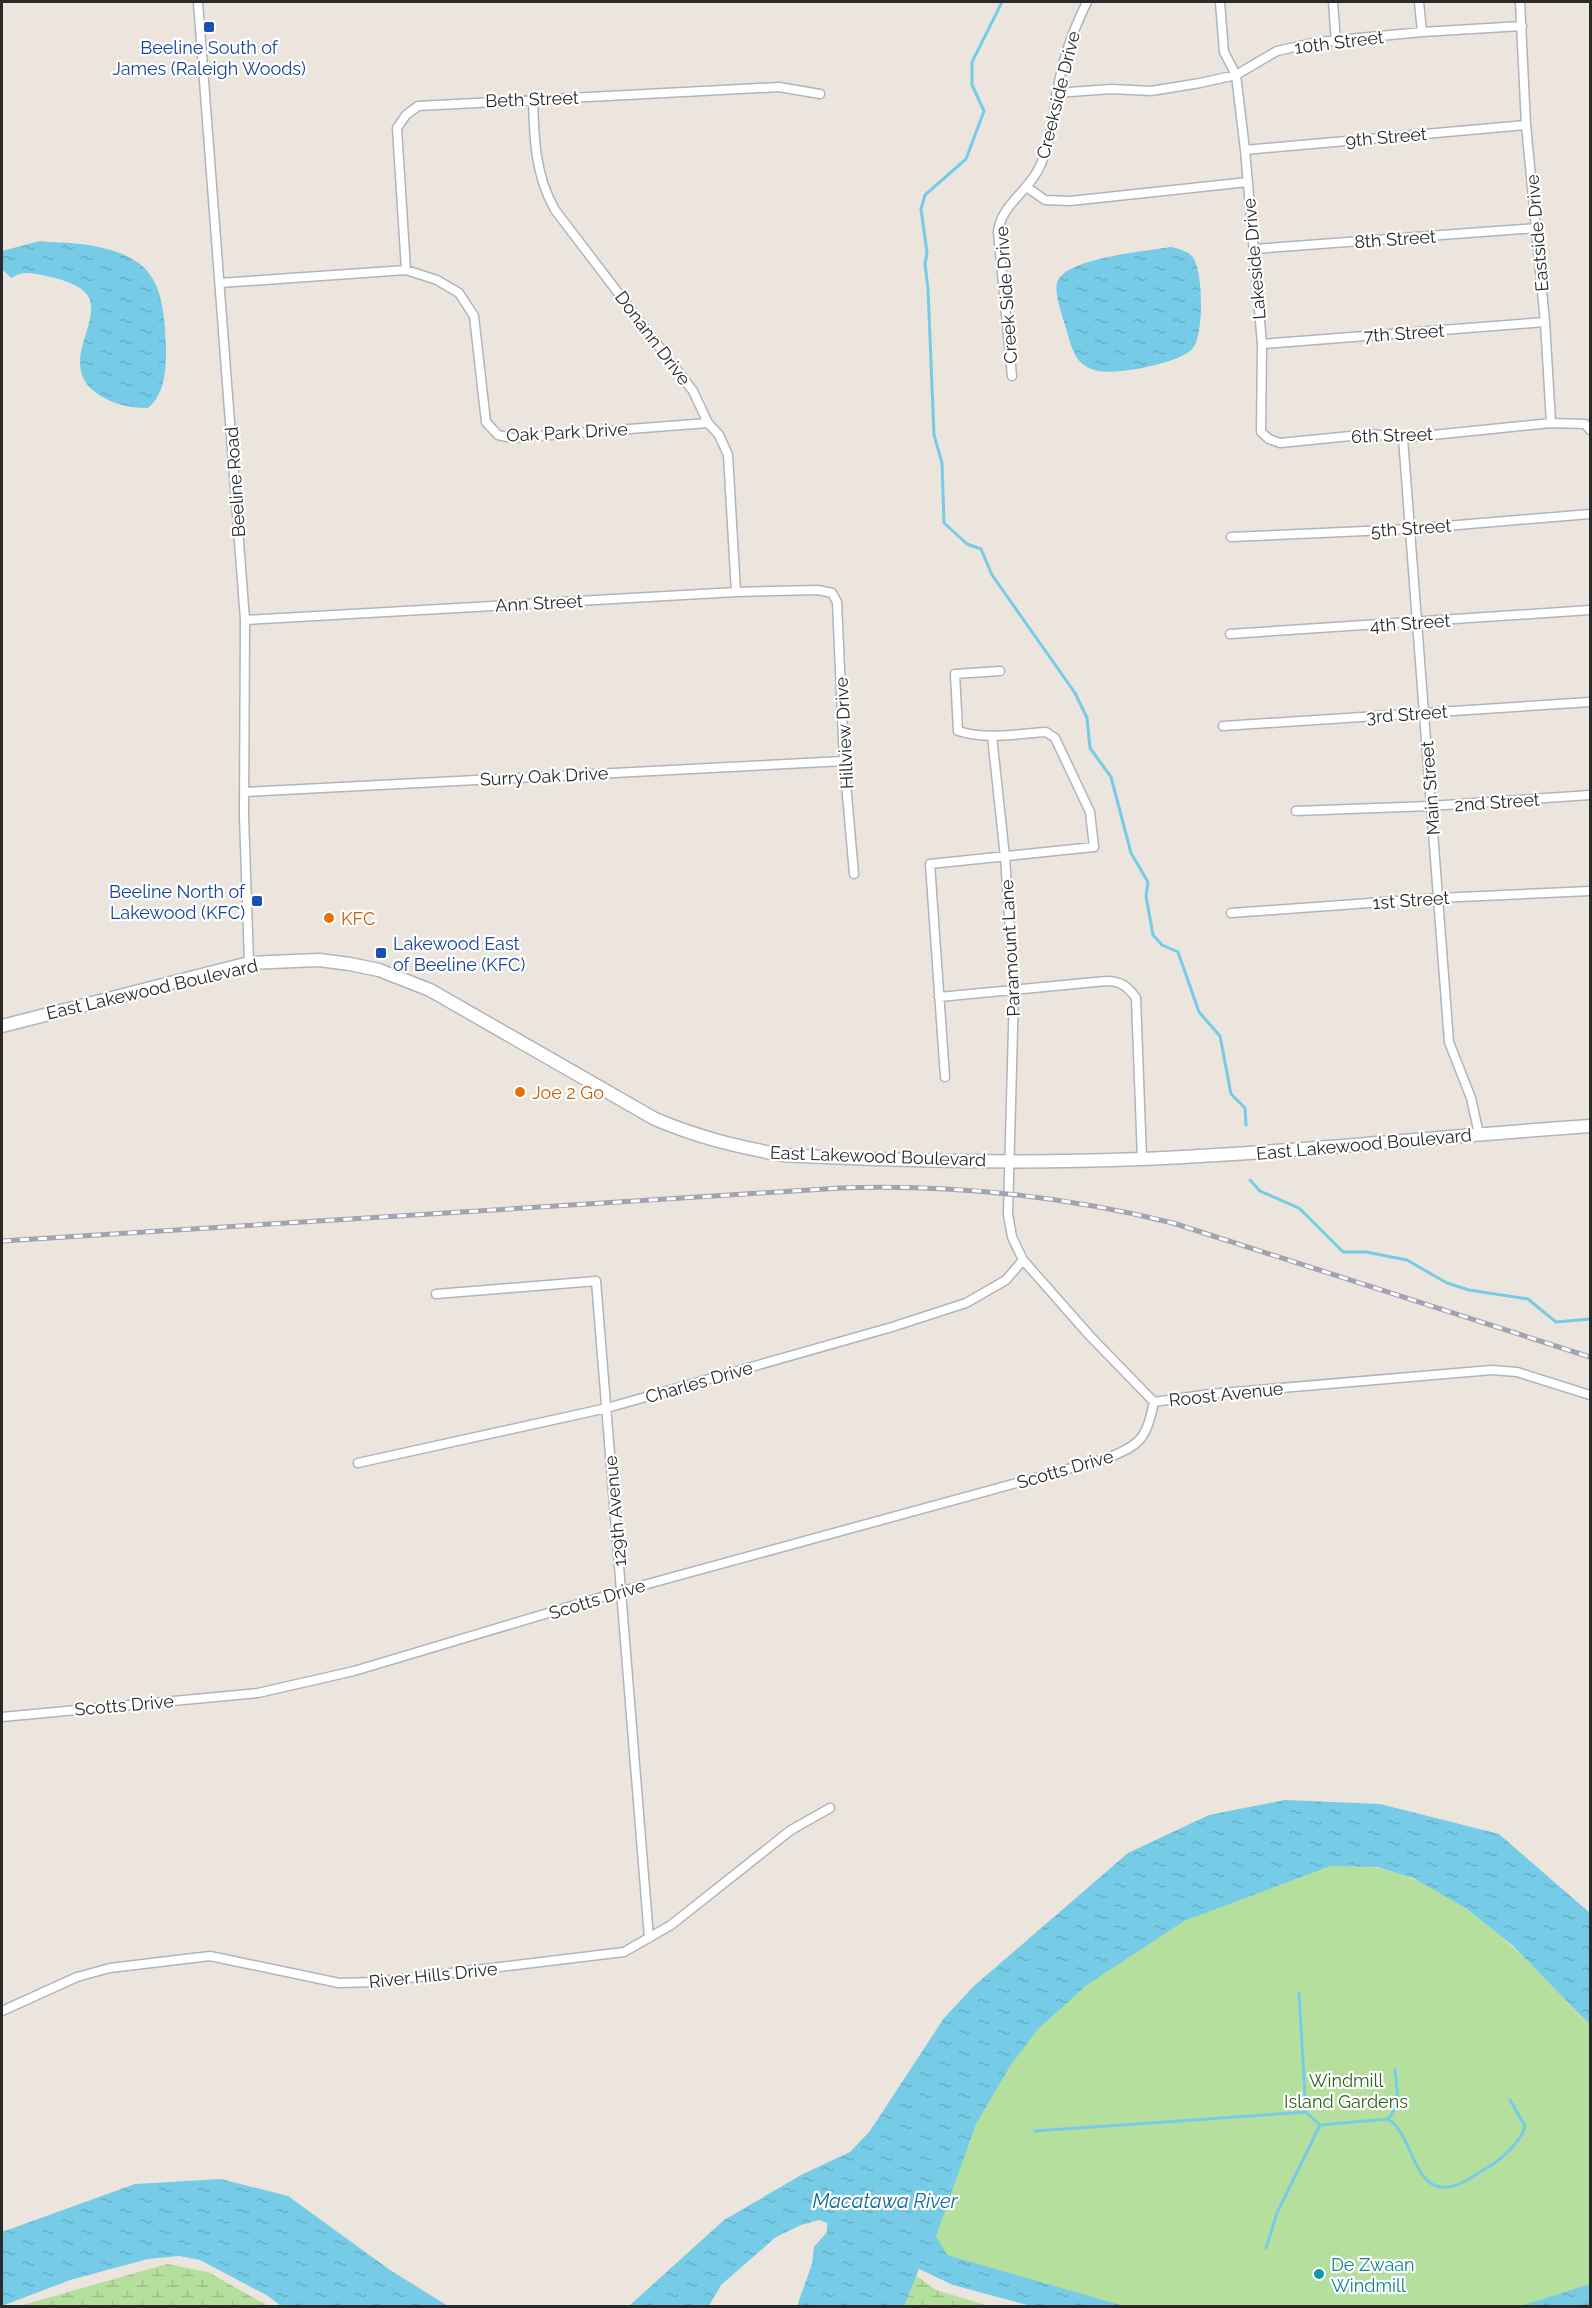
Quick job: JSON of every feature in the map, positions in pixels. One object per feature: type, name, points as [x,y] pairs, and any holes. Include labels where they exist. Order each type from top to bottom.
[{"type":"main road","name":"East Lakewood Boulevard","points":[[2,1026],[249,963],[319,960],[387,973],[430,990],[655,1119],[720,1143],[782,1155],[1010,1160],[1142,1159],[1251,1154],[1590,1126]]},
{"type":"street","name":"Beeline Road","points":[[198,2],[245,620],[245,792],[249,963]]},
{"type":"street","name":"Creekside Drive","points":[[1028,188],[1041,164],[1049,139],[1064,60],[1087,2]]},
{"type":"street","points":[[1220,2],[1224,52],[1236,75]]},
{"type":"street","points":[[1333,2],[1336,42]]},
{"type":"street","points":[[1419,2],[1422,32]]},
{"type":"street","name":"Eastside Drive","points":[[1520,2],[1527,125],[1545,322],[1551,423]]},
{"type":"street","name":"10th Street","points":[[1056,93],[1111,89],[1150,91],[1236,75],[1278,51],[1317,42],[1522,26]]},
{"type":"street","name":"Lakeside Drive","points":[[1236,75],[1262,344],[1261,432],[1269,439]]},
{"type":"street","name":"Beth Street","points":[[406,270],[397,128],[406,115],[418,106],[435,103],[779,87],[820,94]]},
{"type":"street","name":"Donann Drive","points":[[533,99],[536,158],[545,192],[555,210],[693,391],[708,423],[719,435],[728,455],[736,592]]},
{"type":"street","name":"9th Street","points":[[1245,150],[1527,125]]},
{"type":"street","points":[[1028,188],[1045,200],[1070,201],[1248,182]]},
{"type":"street","name":"Creek Side Drive","points":[[1012,376],[998,232],[1003,214],[1028,188]]},
{"type":"street","name":"8th Street","points":[[1254,249],[1536,228]]},
{"type":"street","name":"Oak Park Drive","points":[[220,283],[406,270],[437,280],[459,293],[474,316],[486,422],[498,435],[512,438],[708,423]]},
{"type":"street","name":"7th Street","points":[[1262,344],[1545,322]]},
{"type":"street","points":[[1551,423],[1585,424],[1590,430]]},
{"type":"street","name":"6th Street","points":[[1269,439],[1280,443],[1371,434],[1403,438],[1551,423]]},
{"type":"street","name":"Main Street","points":[[1403,438],[1449,1042],[1471,1098],[1479,1134]]},
{"type":"street","name":"5th Street","points":[[1231,537],[1410,529],[1590,514]]},
{"type":"street","name":"Ann Street","points":[[245,620],[736,592],[818,590],[832,593]]},
{"type":"street","name":"Hillview Drive","points":[[832,593],[837,602],[844,761],[855,874]]},
{"type":"street","name":"4th Street","points":[[1230,634],[1590,610]]},
{"type":"street","points":[[945,1077],[930,864],[1094,847],[1090,812],[1055,738],[1046,732],[992,736],[958,731],[955,674],[1000,671]]},
{"type":"street","name":"3rd Street","points":[[1222,726],[1590,702]]},
{"type":"street","name":"Paramount Lane","points":[[992,736],[1005,857],[1014,991],[1010,1160]]},
{"type":"street","name":"Surry Oak Drive","points":[[245,792],[844,761]]},
{"type":"street","name":"2nd Street","points":[[1296,811],[1430,806],[1590,795]]},
{"type":"street","name":"1st Street","points":[[1231,913],[1438,898],[1590,891]]},
{"type":"street","points":[[939,997],[1117,981],[1128,987],[1136,998],[1142,1159]]},
{"type":"street","name":"Roost Avenue","points":[[1010,1160],[1008,1214],[1012,1238],[1023,1260],[1090,1336],[1154,1402],[1210,1394],[1492,1370],[1517,1372],[1590,1395]]},
{"type":"street","name":"Charles Drive","points":[[358,1463],[607,1408],[966,1303],[1006,1280],[1023,1260]]},
{"type":"street","name":"129th Avenue","points":[[436,1294],[596,1281],[649,1938]]},
{"type":"street","name":"Scotts Drive","points":[[2,1716],[258,1693],[364,1668],[622,1590],[1108,1458],[1135,1447],[1149,1426],[1154,1402]]},
{"type":"street","name":"River Hills Drive","points":[[2,2011],[77,1977],[148,1961],[210,1956],[339,1983],[376,1982],[624,1952],[649,1938],[711,1895],[792,1830],[830,1809]]},
{"type":"green space","name":"Windmill Island Gardens","points":[[1331,1866],[1377,1868],[1408,1877],[1438,1891],[1494,1930],[1590,2026],[1590,2306],[1123,2306],[947,2256],[934,2236],[976,2122],[1009,2066],[1037,2029],[1087,1985],[1184,1920]]},
{"type":"green space","points":[[167,2264],[208,2272],[268,2306],[19,2306]]},
{"type":"green space","points":[[907,2269],[936,2290],[989,2306],[877,2306]]},
{"type":"water","points":[[40,241],[76,243],[106,249],[125,255],[150,275],[162,305],[166,357],[161,389],[148,408],[114,402],[95,392],[85,381],[80,368],[80,355],[91,306],[85,292],[66,281],[36,274],[26,273],[11,278],[2,269],[2,251]]},
{"type":"water","points":[[1171,247],[1190,254],[1197,267],[1201,290],[1201,317],[1197,341],[1193,348],[1176,358],[1148,367],[1107,372],[1085,366],[1076,357],[1058,301],[1057,283],[1063,274],[1074,267],[1108,257]]},
{"type":"water","name":"Macatawa River","points":[[1285,1800],[1380,1804],[1499,1834],[1590,1913],[1590,2025],[1512,1945],[1467,1909],[1413,1878],[1377,1867],[1331,1866],[1184,1921],[1087,1985],[1038,2029],[1010,2066],[976,2124],[936,2236],[947,2255],[1124,2306],[1031,2306],[953,2285],[919,2269],[904,2306],[797,2306],[812,2264],[814,2247],[827,2232],[827,2223],[819,2220],[801,2225],[776,2237],[721,2285],[709,2306],[629,2306],[724,2220],[803,2174],[850,2152],[870,2131],[944,2018],[975,1985],[1128,1853],[1209,1815]]},
{"type":"water","points":[[221,2179],[288,2196],[390,2270],[448,2306],[281,2306],[268,2296],[200,2260],[179,2256],[148,2259],[70,2280],[2,2306],[2,2232],[135,2184]]},
{"type":"water","points":[[1590,2284],[1590,2306],[1521,2306]]},
{"type":"waterway","points":[[1002,2],[972,62],[972,85],[984,111],[966,159],[925,195],[921,209],[927,253],[925,264],[934,435],[942,463],[944,523],[967,544],[981,549],[992,575],[1075,693],[1087,718],[1090,748],[1111,777],[1131,853],[1148,882],[1146,896],[1153,935],[1162,945],[1178,952],[1199,1012],[1220,1036],[1231,1094],[1245,1108],[1246,1125]]},
{"type":"waterway","points":[[1250,1180],[1260,1191],[1299,1208],[1343,1252],[1366,1252],[1407,1260],[1447,1283],[1469,1290],[1528,1299],[1556,1322],[1590,1319]]},
{"type":"waterway","points":[[1299,1993],[1306,2111]]},
{"type":"waterway","points":[[1388,2119],[1396,2102],[1395,2070]]},
{"type":"waterway","points":[[1320,2125],[1388,2119],[1403,2137],[1420,2172],[1427,2181],[1436,2186],[1448,2187],[1463,2182],[1491,2166],[1519,2138],[1525,2126],[1510,2100]]},
{"type":"waterway","points":[[1035,2131],[1306,2112],[1320,2125],[1277,2213],[1266,2248]]},
{"type":"railway","points":[[2,1241],[841,1188],[967,1190],[1049,1199],[1173,1223],[1590,1357]]},
{"type":"place","name":"Beeline South of James (Raleigh Woods)","points":[[209,27]]},
{"type":"place","name":"Beeline North of Lakewood (KFC)","points":[[257,901]]},
{"type":"place","name":"KFC","points":[[329,918]]},
{"type":"place","name":"Lakewood East of Beeline (KFC)","points":[[381,953]]},
{"type":"place","name":"Joe 2 Go","points":[[520,1092]]},
{"type":"place","name":"De Zwaan Windmill","points":[[1319,2274]]}]
